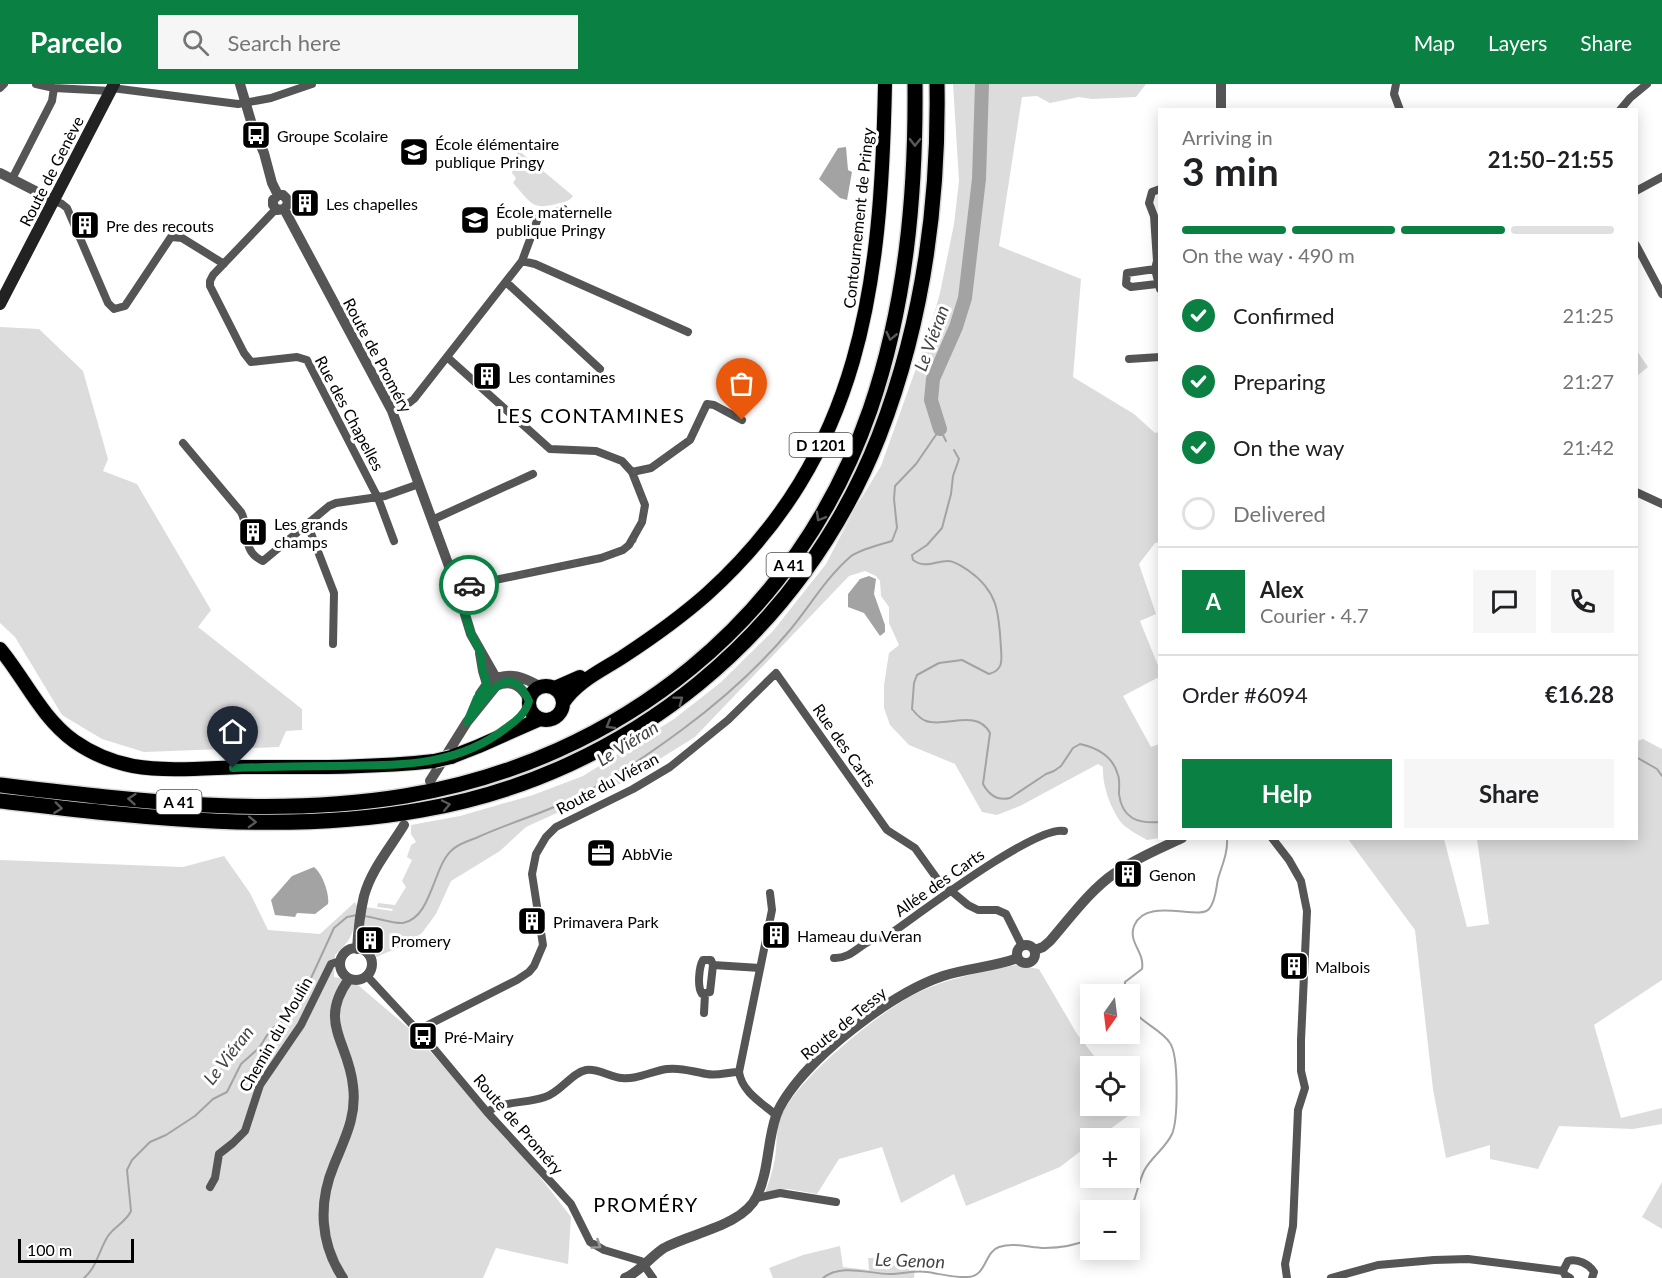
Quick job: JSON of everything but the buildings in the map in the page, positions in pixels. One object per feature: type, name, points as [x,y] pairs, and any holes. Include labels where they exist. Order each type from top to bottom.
[{"type":"highway","name":"Contournement de Pringy","points":[[489,742],[519,718],[533,693],[578,679],[638,639],[705,587],[761,528],[810,453],[827,418],[840,383],[857,324],[868,245],[877,143],[879,84]]},
{"type":"highway","name":"Contournement de Pringy","points":[[0,649],[45,713],[59,728],[90,750],[123,764],[151,768],[401,765],[434,761],[489,742],[540,719],[547,720],[556,717],[563,703],[578,686],[666,627],[723,579],[776,519],[818,451],[849,379],[866,313],[876,230],[885,84]]},
{"type":"highway","name":"A 41","points":[[0,785],[133,799],[232,805],[317,805],[404,796],[495,776],[553,754],[604,729],[673,683],[729,634],[772,586],[815,526],[857,443],[888,351],[903,276],[914,177],[915,84]]},
{"type":"highway","name":"A 41","points":[[0,801],[119,815],[209,821],[314,822],[388,815],[481,797],[556,771],[627,735],[678,701],[736,652],[792,589],[821,548],[843,511],[879,436],[901,372],[922,279],[936,166],[937,84]]},
{"type":"highway","points":[[548,687],[561,694],[563,703]]},
{"type":"highway","points":[[529,702],[533,714],[540,719]]},
{"type":"main road","name":"Route de Genève","points":[[0,304],[112,88]]},
{"type":"street","points":[[0,88],[4,84]]},
{"type":"street","points":[[36,84],[54,88],[112,88],[229,104],[271,98],[312,84]]},
{"type":"street","points":[[240,84],[253,128],[268,163],[273,188],[278,195],[273,201],[280,209]]},
{"type":"street","points":[[1221,84],[1221,108]]},
{"type":"street","points":[[1396,84],[1394,94],[1399,108]]},
{"type":"street","points":[[1622,108],[1647,84]]},
{"type":"street","points":[[12,179],[52,101],[54,88]]},
{"type":"street","points":[[0,173],[67,208],[108,303],[114,309],[125,306],[171,237],[182,238],[224,264]]},
{"type":"street","points":[[1638,190],[1662,177]]},
{"type":"street","points":[[1155,269],[1127,273],[1126,284],[1131,287],[1158,287],[1155,269],[1158,261],[1154,216],[1149,200],[1150,194],[1158,190]]},
{"type":"street","name":"Rue des Chapelles","points":[[280,209],[213,275],[210,286],[251,362],[297,357],[306,360],[378,498],[394,541]]},
{"type":"street","name":"Route de Proméry","points":[[280,209],[392,411],[457,588],[471,634],[493,683]]},
{"type":"street","points":[[392,411],[404,407],[414,399],[522,261],[538,218],[564,209]]},
{"type":"street","points":[[1638,249],[1662,294]]},
{"type":"street","points":[[522,261],[535,264],[688,332]]},
{"type":"street","points":[[506,282],[600,369]]},
{"type":"street","points":[[447,357],[550,449],[596,451],[622,461],[632,472],[645,505],[645,514],[633,541],[623,550],[601,558],[457,588]]},
{"type":"street","points":[[1129,359],[1158,357]]},
{"type":"street","points":[[632,472],[651,468],[690,441],[707,404],[714,405],[742,420]]},
{"type":"street","points":[[183,443],[241,512],[247,545],[256,558],[263,561],[323,509],[336,503],[378,498],[418,484]]},
{"type":"street","points":[[432,520],[533,474]]},
{"type":"street","points":[[1638,493],[1662,504]]},
{"type":"street","points":[[307,523],[334,593],[333,644]]},
{"type":"street","name":"Rue des Carts","points":[[776,673],[883,825],[892,834],[915,848],[938,880],[973,908],[997,910],[1006,914],[1022,946]]},
{"type":"street","name":"Route du Viéran","points":[[418,1030],[517,980],[529,972],[537,962],[544,940],[532,867],[538,849],[546,837],[563,824],[633,789],[670,767],[728,720],[776,673]]},
{"type":"street","points":[[430,781],[493,683],[516,676],[548,687]]},
{"type":"street","points":[[493,683],[516,684],[522,688],[529,702]]},
{"type":"street","points":[[357,949],[362,909],[368,885],[404,825]]},
{"type":"street","name":"Allée des Carts","points":[[834,958],[842,959],[874,937],[886,937],[990,864],[1051,831],[1064,831]]},
{"type":"street","points":[[1035,950],[1050,941],[1102,883],[1140,857],[1178,840]]},
{"type":"street","points":[[1274,840],[1301,881],[1307,911],[1301,1040],[1301,1071],[1305,1088],[1298,1110],[1293,1226],[1285,1264],[1287,1278]]},
{"type":"street","points":[[770,893],[771,910],[739,1072],[746,1089],[776,1115]]},
{"type":"street","points":[[1030,945],[1035,950],[1034,959],[1029,963],[1023,963],[1018,958],[1017,952],[1022,946],[1030,945]]},
{"type":"street","points":[[357,949],[366,953],[371,962],[370,972],[358,980],[349,979],[342,973],[340,961],[346,952],[357,949]]},
{"type":"street","name":"Route de Tessy","points":[[757,1197],[765,1171],[776,1115],[811,1066],[873,1014],[899,997],[945,976],[1018,958]]},
{"type":"street","points":[[704,1013],[705,994],[699,990],[701,962],[709,959],[713,964],[760,968]]},
{"type":"street","name":"Chemin du Moulin","points":[[210,1187],[215,1179],[219,1154],[245,1131],[260,1085],[301,1025],[331,964],[340,961]]},
{"type":"street","name":"Route de Proméry","points":[[367,976],[418,1030],[571,1204],[593,1244],[644,1263]]},
{"type":"street","points":[[343,1278],[330,1253],[323,1215],[329,1177],[348,1133],[353,1112],[352,1076],[333,1017],[338,997],[349,979]]},
{"type":"street","points":[[488,1112],[502,1104],[550,1095],[586,1070],[595,1070],[624,1078],[668,1069],[686,1069],[710,1075],[739,1072]]},
{"type":"street","points":[[625,1278],[633,1275],[644,1263],[668,1246],[743,1214],[757,1197],[780,1193],[836,1202]]},
{"type":"street","points":[[1331,1278],[1378,1265],[1457,1259],[1495,1261],[1563,1270]]},
{"type":"street","points":[[1563,1270],[1568,1261],[1576,1260],[1591,1268],[1594,1272],[1592,1278]]},
{"type":"street","points":[[644,1263],[653,1278]]},
{"type":"street","points":[[1563,1270],[1570,1278]]},
{"type":"shaded area","points":[[953,84],[1146,84],[1136,97],[1092,99],[1079,97],[1050,103],[1037,96],[1022,97],[999,246],[1081,279],[1073,377],[1134,414],[1155,433],[1158,432],[1158,542],[1139,564],[1156,614],[1140,621],[1158,666],[1158,678],[1123,696],[1151,747],[1158,744],[1158,838],[1147,840],[1120,821],[1107,796],[1103,767],[1098,764],[1020,806],[997,815],[982,812],[955,764],[909,745],[890,725],[884,708],[884,685],[889,653],[899,645],[889,623],[889,607],[881,596],[880,581],[876,576],[865,571],[849,576],[695,737],[618,785],[526,827],[500,851],[451,881],[436,914],[422,933],[400,947],[376,957],[372,936],[364,926],[366,907],[392,911],[393,909],[377,907],[378,903],[395,905],[406,887],[402,881],[412,860],[407,857],[411,845],[416,842],[411,834],[411,825],[460,816],[533,795],[583,776],[674,719],[720,683],[773,631],[826,564],[854,510],[881,466],[929,332],[940,293],[954,224],[959,181]]},
{"type":"shaded area","points":[[846,147],[848,170],[852,172],[847,200],[840,198],[819,179],[838,148]]},
{"type":"shaded area","points":[[518,150],[573,196],[568,201],[548,206],[536,205],[527,199],[513,183],[516,178],[512,173]]},
{"type":"shaded area","points":[[0,327],[39,329],[83,371],[108,459],[103,471],[137,484],[211,610],[198,627],[302,709],[302,730],[286,731],[279,747],[144,752],[102,739],[62,715],[15,637],[0,623]]},
{"type":"shaded area","points":[[1638,352],[1648,367],[1638,375]]},
{"type":"shaded area","points":[[869,576],[876,579],[874,594],[885,625],[885,632],[880,636],[864,613],[848,607],[848,594],[860,579]]},
{"type":"shaded area","points":[[1643,739],[1662,749],[1662,980],[1594,1025],[1621,1118],[1662,1108],[1662,1124],[1633,1129],[1559,1126],[1538,1169],[1490,1159],[1490,1145],[1446,1158],[1433,1089],[1415,930],[1349,840],[1444,840],[1467,927],[1489,924],[1477,840],[1638,840],[1638,741]]},
{"type":"shaded area","points":[[224,856],[250,893],[268,930],[320,934],[355,902],[357,906],[354,928],[350,938],[335,955],[334,977],[358,985],[412,1031],[527,1160],[571,1217],[568,1264],[496,1248],[483,1278],[0,1278],[0,860],[183,867]]},
{"type":"shaded area","points":[[314,867],[325,884],[328,904],[315,914],[297,913],[295,917],[275,915],[271,900],[292,876]]},
{"type":"shaded area","points":[[1016,965],[1039,969],[1080,1038],[1080,1044],[1085,1044],[1094,1056],[1080,1056],[1080,1116],[1128,1116],[1112,1128],[1080,1128],[1080,1152],[1060,1167],[966,1206],[954,1174],[901,1203],[882,1147],[839,1159],[817,1194],[788,1189],[765,1193],[776,1153],[779,1121],[787,1105],[818,1069],[838,1050],[899,1003],[927,988],[977,973]]},
{"type":"shaded area","points":[[1662,1182],[1662,1229],[1642,1217]]},
{"type":"shaded area","points":[[840,1246],[843,1267],[869,1270],[868,1258],[916,1257],[914,1278],[773,1278],[769,1268],[803,1255]]},
{"type":"waterway","name":"Le Viéran","points":[[940,429],[931,400],[933,379],[956,327],[965,298],[979,179],[982,84]]},
{"type":"waterway","name":"Le Genon","points":[[940,429],[946,441]]},
{"type":"waterway","name":"Le Viéran","points":[[363,916],[399,923],[413,919],[426,902],[440,867],[454,848],[583,794],[656,749],[726,695],[778,644],[841,565],[854,554],[892,541],[897,528],[895,486],[916,464],[940,429]]},
{"type":"waterway","name":"Le Genon","points":[[954,450],[959,459],[942,528],[927,545],[912,555],[913,560],[922,564],[943,561],[959,564],[986,587],[996,605],[1001,661],[997,670],[989,674],[962,660],[939,663],[917,675],[914,683],[912,709],[926,721],[969,720],[984,726],[990,733],[983,784],[994,796],[1002,799],[1010,798],[1061,766],[1073,748],[1080,744],[1104,754],[1116,768],[1119,777],[1119,794],[1123,809],[1127,814],[1144,822],[1158,822]]},
{"type":"waterway","points":[[1638,758],[1657,769],[1662,776]]},
{"type":"waterway","name":"Le Genon","points":[[1125,984],[1142,969],[1141,958],[1133,938],[1134,926],[1140,917],[1149,912],[1203,912],[1209,909],[1226,854],[1227,840]]},
{"type":"waterway","name":"Le Viéran","points":[[84,1278],[92,1269],[108,1236],[131,1211],[127,1170],[132,1160],[150,1142],[166,1135],[195,1116],[213,1099],[227,1092],[241,1064],[259,1048],[271,1029],[295,1013],[334,928],[347,917],[357,915]]},
{"type":"waterway","name":"Le Genon","points":[[1134,1200],[1144,1171],[1172,1134],[1177,1088],[1175,1061],[1170,1043],[1140,1018]]},
{"type":"waterway","name":"Le Genon","points":[[823,1278],[838,1271],[847,1270],[890,1274],[922,1272],[968,1277],[979,1273],[990,1254],[999,1247],[1011,1245],[1057,1247],[1080,1242]]},
{"type":"way so far","points":[[469,585],[601,558],[623,550],[633,541],[645,514],[645,505],[632,472],[651,468],[690,441],[707,404],[714,405],[742,420]]},
{"type":"place","name":"Groupe Scolaire","points":[[256,135]]},
{"type":"place","name":"École élémentaire publique Pringy","points":[[414,152]]},
{"type":"place","name":"Les chapelles","points":[[305,203]]},
{"type":"place","name":"École maternelle publique Pringy","points":[[475,220]]},
{"type":"place","name":"Pre des recouts","points":[[85,225]]},
{"type":"place","name":"Les contamines","points":[[487,376]]},
{"type":"place","name":"Les grands champs","points":[[253,532]]},
{"type":"place","name":"AbbVie","points":[[601,853]]},
{"type":"place","name":"Genon","points":[[1128,874]]},
{"type":"place","name":"Primavera Park","points":[[532,921]]},
{"type":"place","name":"Hameau du Veran","points":[[776,935]]},
{"type":"place","name":"Promery","points":[[370,940]]},
{"type":"place","name":"Malbois","points":[[1294,966]]},
{"type":"place","name":"Pré-Mairy","points":[[423,1036]]},
{"type":"district","name":"LES CONTAMINES","points":[[591,415]]},
{"type":"district","name":"PROMÉRY","points":[[646,1204]]},
{"type":"route","points":[[233,768],[401,765],[434,761],[469,751],[489,742],[515,722],[529,701],[522,688],[505,683],[491,690],[467,722],[477,698],[487,684],[480,651],[471,634],[457,588],[469,585]]}]
